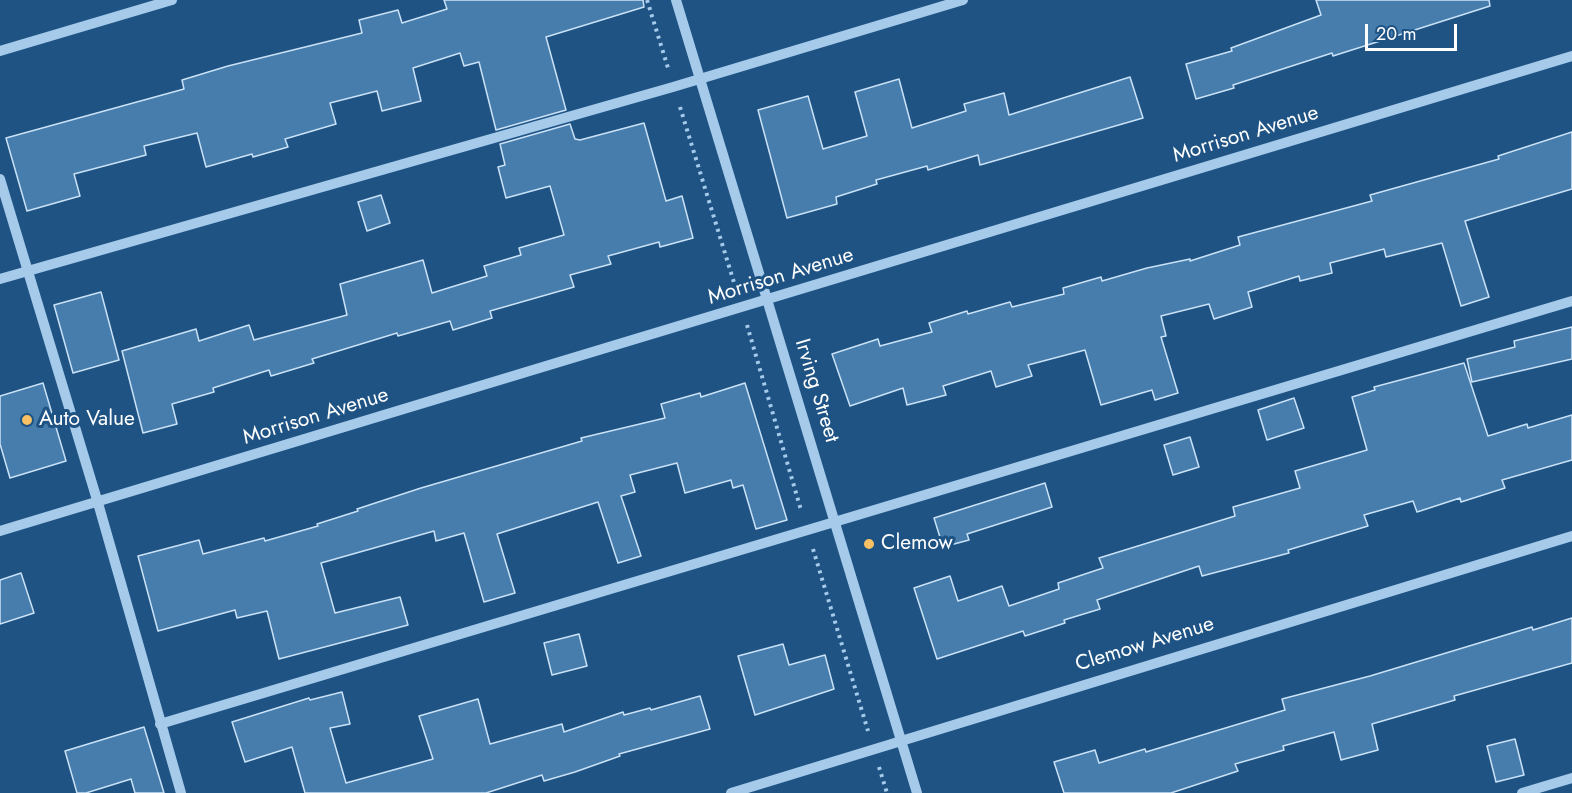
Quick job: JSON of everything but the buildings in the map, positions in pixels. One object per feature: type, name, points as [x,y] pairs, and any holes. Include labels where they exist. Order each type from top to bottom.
[{"type":"street","points":[[0,51],[171,0]]},
{"type":"street","name":"Irving Street","points":[[676,0],[769,300],[916,793]]},
{"type":"street","points":[[0,279],[673,87],[963,0]]},
{"type":"street","name":"Morrison Avenue","points":[[0,531],[742,309],[1572,56]]},
{"type":"street","points":[[0,179],[98,503],[181,793]]},
{"type":"street","points":[[160,724],[1572,301]]},
{"type":"street","name":"Clemow Avenue","points":[[730,793],[1572,536]]},
{"type":"street","points":[[1522,793],[1572,778]]},
{"type":"path","points":[[646,0],[742,309],[887,793]]},
{"type":"place","name":"Auto Value","points":[[27,420]]},
{"type":"place","name":"Clemow","points":[[869,544]]}]
